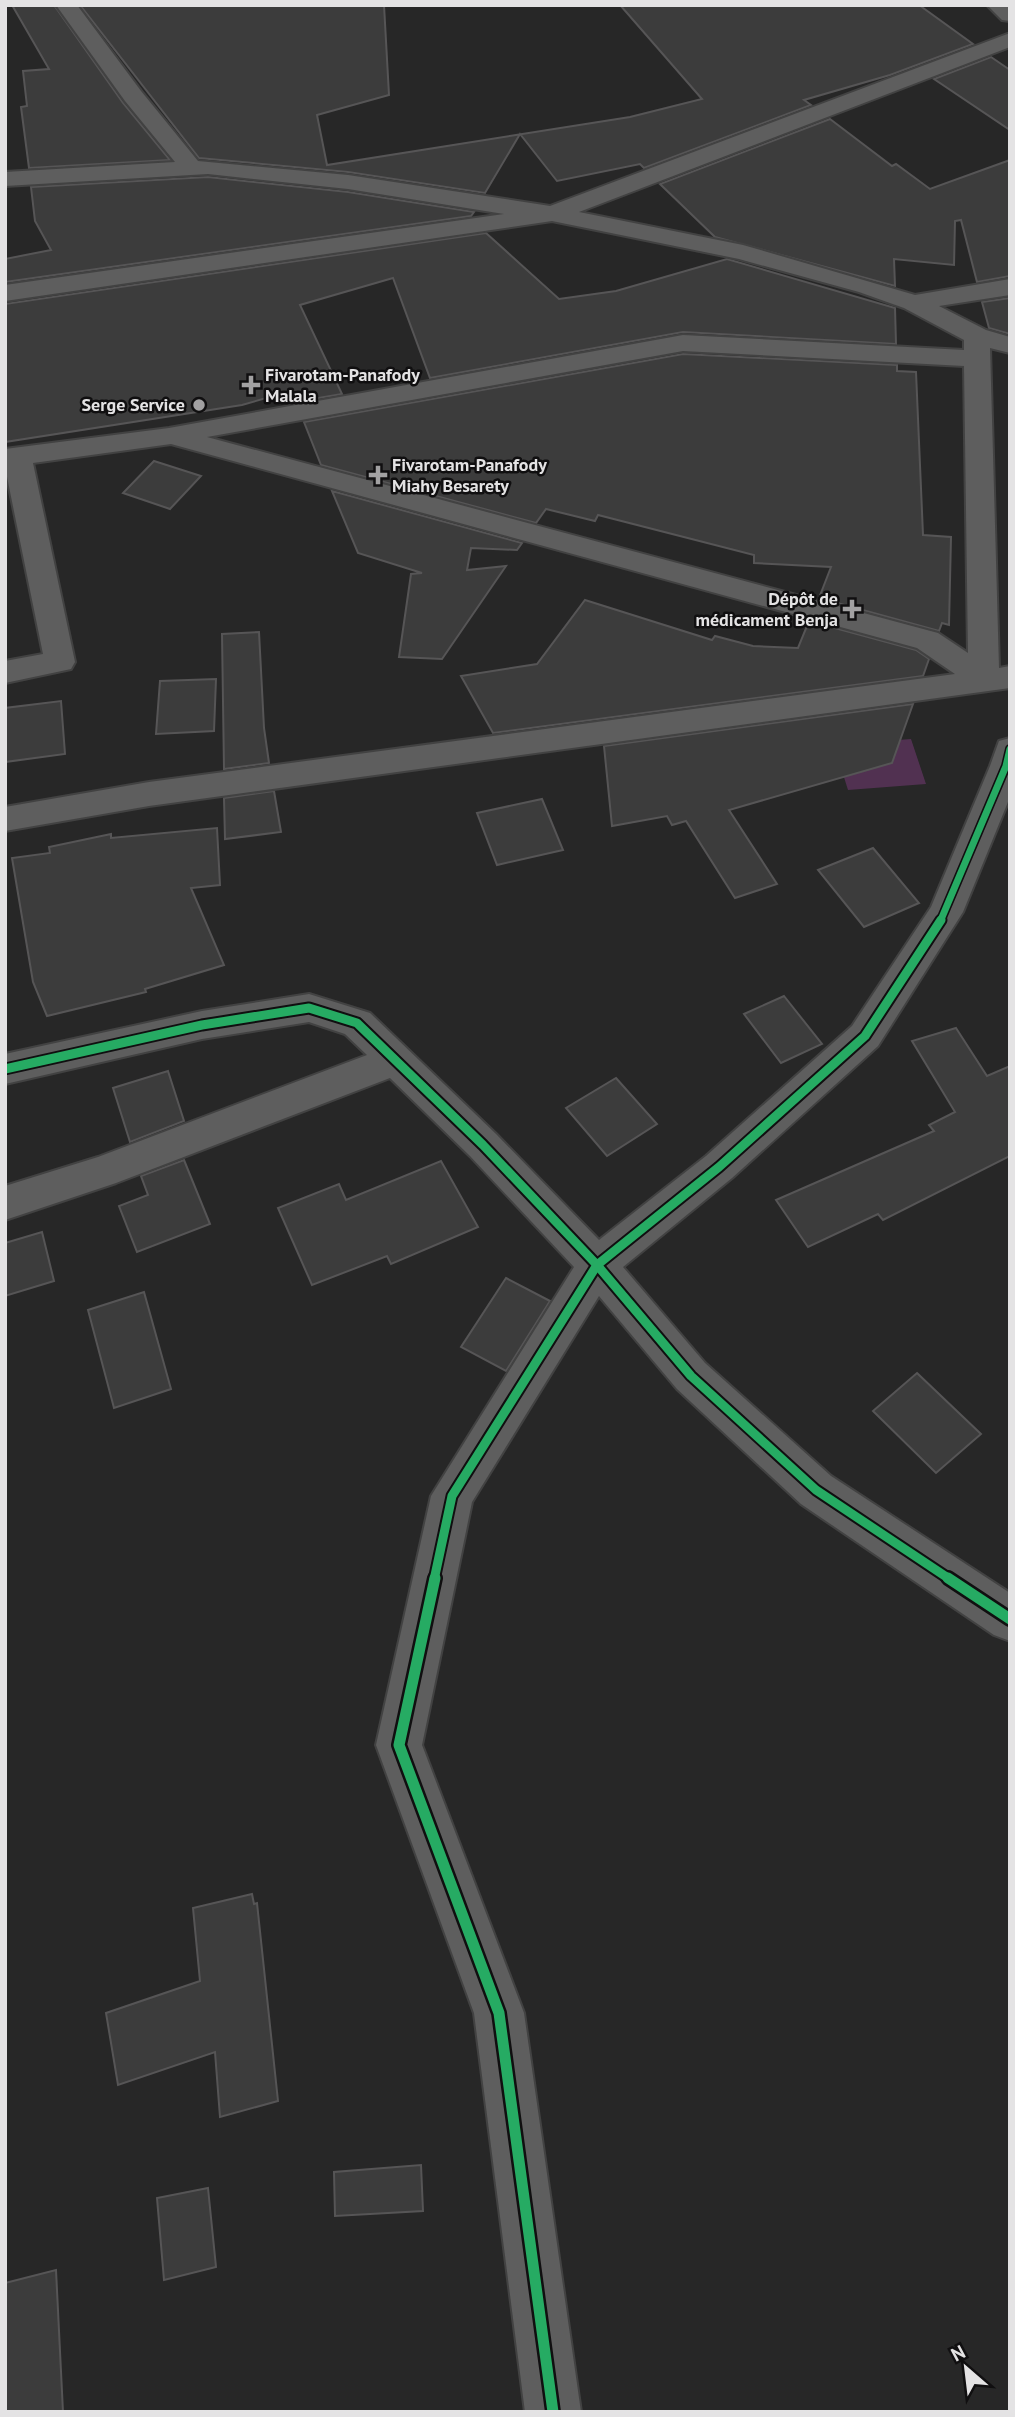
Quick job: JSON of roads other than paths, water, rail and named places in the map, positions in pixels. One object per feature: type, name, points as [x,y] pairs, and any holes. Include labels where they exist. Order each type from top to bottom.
[{"type":"street","points":[[66,5],[133,96],[192,168]]},
{"type":"street","points":[[997,5],[1010,15]]},
{"type":"street","points":[[5,293],[552,214],[1010,38]]},
{"type":"street","points":[[5,179],[208,167],[348,182],[552,214],[743,252],[913,303],[977,347]]},
{"type":"street","points":[[913,303],[1010,288]]},
{"type":"street","points":[[5,672],[60,662],[12,457],[169,436],[683,343],[977,347],[1010,345]]},
{"type":"street","points":[[977,347],[997,678]]},
{"type":"street","points":[[169,436],[927,640],[997,678]]},
{"type":"street","points":[[5,818],[149,794],[816,705],[997,678]]},
{"type":"street","points":[[553,2412],[499,2013],[399,1745],[452,1496],[597,1265],[719,1167],[865,1036],[946,912],[1006,766],[1010,749]]},
{"type":"street","points":[[5,1069],[202,1026],[309,1008],[357,1023],[483,1145],[597,1265],[691,1376],[816,1490],[1010,1619]]},
{"type":"street","points":[[5,1203],[103,1172],[395,1060]]},
{"type":"place","name":"Fivarotam-Panafody Malala","points":[[251,385]]},
{"type":"place","name":"Serge Service","points":[[199,405]]},
{"type":"place","name":"Fivarotam-Panafody Miahy Besarety","points":[[378,475]]},
{"type":"place","name":"Dépôt de médicament Benja","points":[[852,609]]}]
